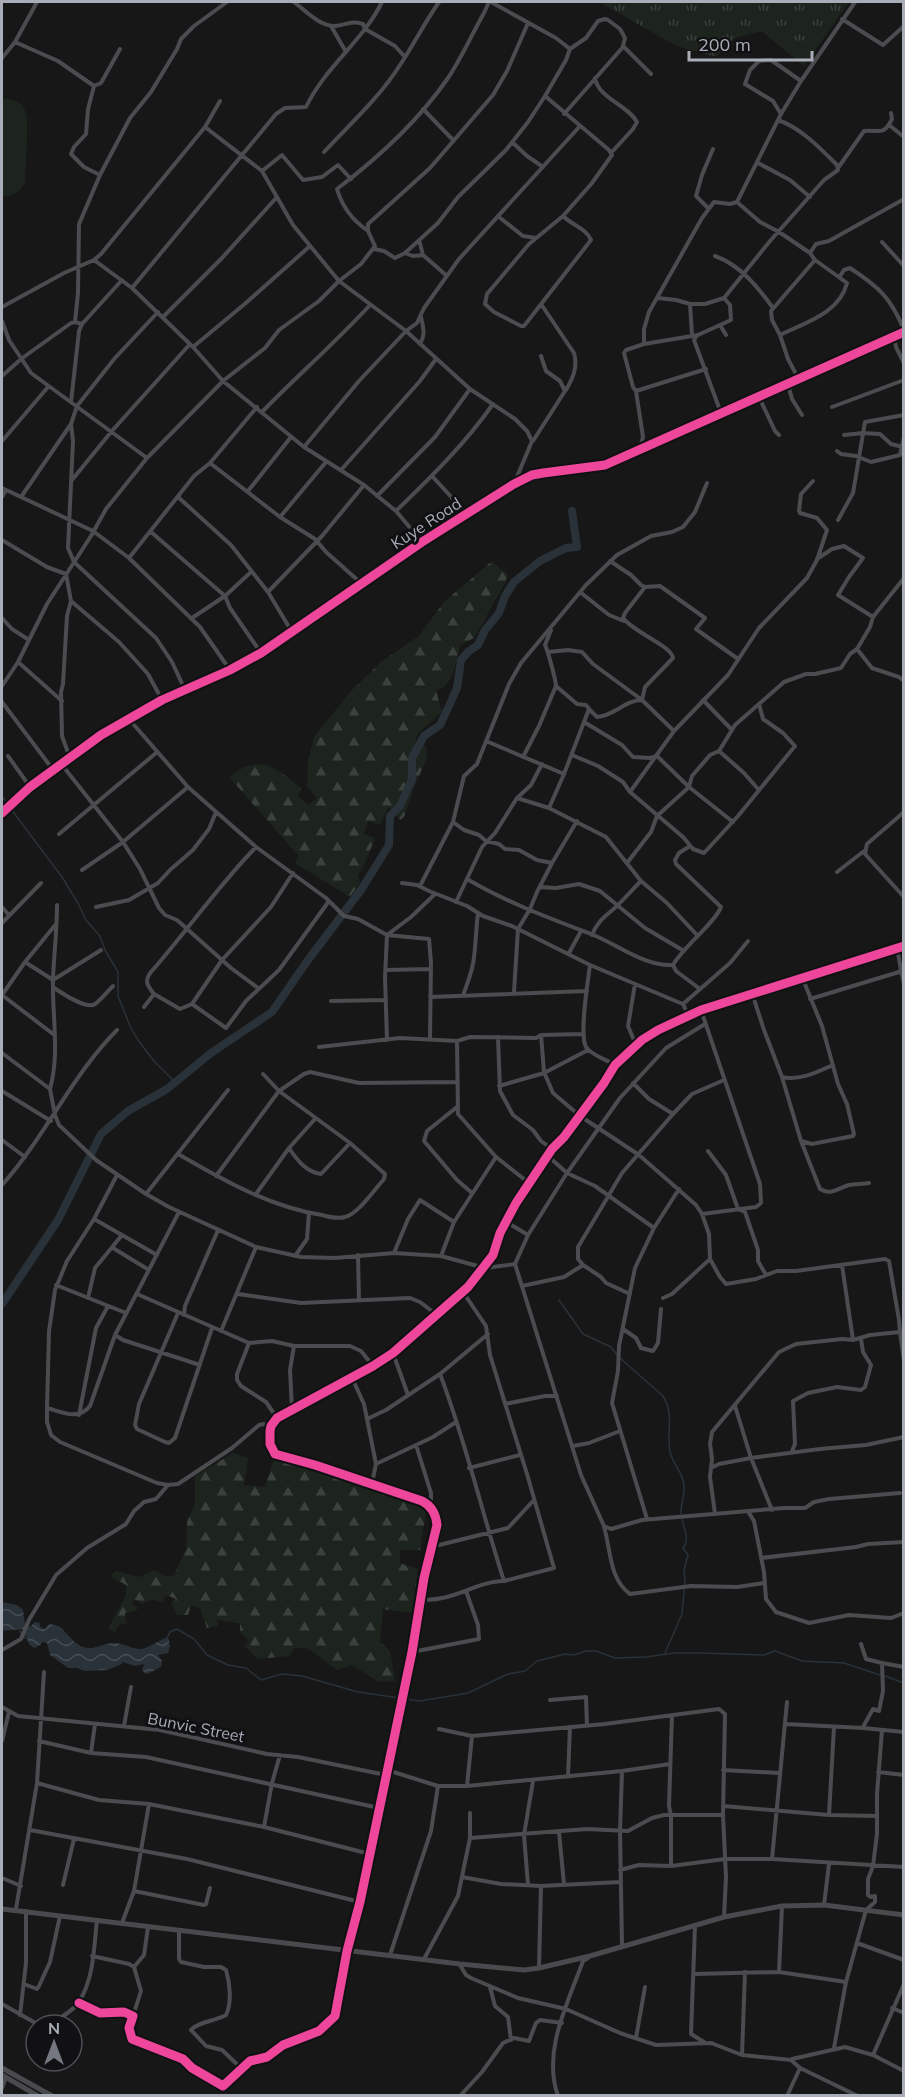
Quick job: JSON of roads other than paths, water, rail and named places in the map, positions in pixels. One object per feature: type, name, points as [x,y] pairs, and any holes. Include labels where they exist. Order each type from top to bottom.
[{"type":"main road","points":[[2,1909],[524,1970],[590,1956],[724,1917],[782,1906],[824,1905],[903,1915]]},
{"type":"main road","points":[[2,2068],[52,2096]]},
{"type":"main road","points":[[4,2076],[38,2096]]},
{"type":"street","points":[[2,58],[15,42],[37,2]]},
{"type":"street","points":[[75,322],[78,293],[79,224],[100,175],[130,118],[151,92],[181,39],[194,26],[227,2]]},
{"type":"street","points":[[294,2],[314,18],[331,26],[357,22],[363,24],[365,29],[395,46],[405,57]]},
{"type":"street","points":[[132,288],[281,110],[306,107],[322,78],[365,29],[382,2]]},
{"type":"street","points":[[324,152],[369,103],[405,57],[439,2]]},
{"type":"street","points":[[2,686],[18,662],[47,604],[106,509],[147,458],[223,381],[265,348],[279,330],[319,301],[339,280],[361,264],[374,249],[375,243],[368,231],[357,223],[340,199],[337,189],[387,147],[423,109],[448,78],[490,2],[570,49]]},
{"type":"street","points":[[644,344],[646,322],[657,298],[708,208],[714,202],[730,204],[737,201],[781,114],[855,2]]},
{"type":"street","points":[[564,114],[623,46],[625,38],[623,32],[605,19],[598,21],[586,38],[570,49]]},
{"type":"street","points":[[842,19],[883,45],[903,26]]},
{"type":"street","points":[[368,231],[368,224],[430,168],[501,83],[528,23]]},
{"type":"street","points":[[331,26],[346,52]]},
{"type":"street","points":[[15,42],[58,61],[94,86]]},
{"type":"street","points":[[623,46],[651,74]]},
{"type":"street","points":[[94,86],[101,83],[120,49]]},
{"type":"street","points":[[374,249],[384,251],[396,258],[405,253],[438,223],[458,197],[512,142],[528,122],[566,60],[570,49]]},
{"type":"street","points":[[781,114],[773,101],[745,84],[750,70],[759,61],[771,60],[801,81]]},
{"type":"street","points":[[563,216],[588,234],[591,240],[524,326],[494,312],[485,304],[487,294],[529,244],[563,216],[592,183],[611,158],[611,153],[637,122],[626,109],[600,89],[595,78]]},
{"type":"street","points":[[94,86],[88,109],[86,134],[71,154],[84,167],[100,175]]},
{"type":"street","points":[[545,96],[611,153]]},
{"type":"street","points":[[2,307],[94,260],[101,254],[205,127],[220,101]]},
{"type":"street","points":[[423,109],[453,140]]},
{"type":"street","points":[[657,298],[690,304],[705,304],[724,298],[742,273],[838,168],[864,131],[883,131],[892,119],[891,113]]},
{"type":"street","points":[[778,120],[791,125],[810,140],[838,168]]},
{"type":"street","points":[[888,125],[903,137]]},
{"type":"street","points":[[304,447],[359,381],[406,331],[417,323],[459,259],[580,126]]},
{"type":"street","points":[[205,127],[262,171],[293,225],[339,280],[406,331],[470,389],[527,431],[532,441],[514,484]]},
{"type":"street","points":[[512,142],[543,167]]},
{"type":"street","points":[[708,208],[696,196],[712,149]]},
{"type":"street","points":[[262,171],[282,155],[303,180],[322,177],[338,165],[351,179]]},
{"type":"street","points":[[758,163],[790,180],[810,197]]},
{"type":"street","points":[[163,317],[215,266],[277,197]]},
{"type":"street","points":[[810,252],[816,244],[829,241],[903,199]]},
{"type":"street","points":[[737,201],[760,222],[810,252],[815,260],[840,276],[847,285],[827,310],[803,326],[780,335]]},
{"type":"street","points":[[499,217],[526,236],[537,238]]},
{"type":"street","points":[[526,236],[529,244]]},
{"type":"street","points":[[418,240],[423,255],[447,276]]},
{"type":"street","points":[[882,242],[903,266]]},
{"type":"street","points":[[71,481],[111,432],[191,346],[247,303],[310,246]]},
{"type":"street","points":[[405,253],[413,256],[423,255]]},
{"type":"street","points":[[715,256],[725,260],[742,273],[773,308]]},
{"type":"street","points":[[94,260],[132,288],[158,312],[223,381],[304,447],[364,485],[396,511],[422,542]]},
{"type":"street","points":[[798,378],[771,316],[773,308],[815,260]]},
{"type":"street","points":[[840,276],[844,270],[850,268],[872,283],[888,298],[903,331]]},
{"type":"street","points":[[71,402],[79,331],[82,324],[122,280]]},
{"type":"street","points":[[640,448],[643,437],[636,391],[624,353],[626,350],[644,344],[698,335],[731,320],[730,304],[724,298]]},
{"type":"street","points":[[528,449],[573,378],[576,360],[574,353],[541,304]]},
{"type":"street","points":[[690,304],[692,335]]},
{"type":"street","points":[[262,412],[370,305]]},
{"type":"street","points":[[21,497],[71,424],[77,406],[115,358],[158,312]]},
{"type":"street","points":[[420,344],[424,338],[421,316]]},
{"type":"street","points":[[2,321],[9,340],[31,373],[147,458]]},
{"type":"street","points":[[2,376],[21,359],[71,323],[82,324]]},
{"type":"street","points":[[720,325],[726,335]]},
{"type":"street","name":"Kuye Road","points":[[2,813],[30,787],[101,735],[162,700],[230,670],[261,653],[422,542],[514,484],[532,475],[605,465],[903,331]]},
{"type":"street","points":[[698,335],[694,340],[721,413]]},
{"type":"street","points":[[894,335],[903,363]]},
{"type":"street","points":[[541,356],[546,370],[560,381],[565,391]]},
{"type":"street","points":[[341,470],[420,381],[436,359]]},
{"type":"street","points":[[636,391],[706,369]]},
{"type":"street","points":[[832,407],[903,380]]},
{"type":"street","points":[[788,383],[792,399],[802,415]]},
{"type":"street","points":[[2,441],[48,387]]},
{"type":"street","points":[[377,496],[435,437],[470,389]]},
{"type":"street","points":[[759,397],[779,435]]},
{"type":"street","points":[[396,511],[462,445],[493,404]]},
{"type":"street","points":[[129,558],[194,476],[210,463],[257,407]]},
{"type":"street","points":[[838,520],[853,493],[865,422],[903,415]]},
{"type":"street","points":[[71,424],[73,441],[68,548],[74,562],[156,638],[172,662],[185,690]]},
{"type":"street","points":[[844,435],[880,434],[891,444],[903,447]]},
{"type":"street","points":[[248,491],[291,437]]},
{"type":"street","points":[[837,451],[871,462],[900,455],[903,437]]},
{"type":"street","points":[[280,517],[326,462]]},
{"type":"street","points":[[210,463],[280,517],[317,541],[362,584]]},
{"type":"street","points":[[432,476],[467,514]]},
{"type":"street","points":[[630,792],[674,731],[728,675],[759,628],[807,578],[817,560],[826,534],[826,527],[814,516],[800,513],[803,490],[813,481]]},
{"type":"street","points":[[420,886],[453,822],[464,776],[475,768],[509,684],[536,643],[553,626],[595,574],[610,561],[651,536],[672,532],[683,526],[695,512],[707,483]]},
{"type":"street","points":[[268,592],[317,541],[364,485]]},
{"type":"street","points":[[2,497],[4,489],[69,518],[93,531],[129,558],[192,618],[210,639],[230,670]]},
{"type":"street","points":[[178,497],[231,545],[268,592],[292,632]]},
{"type":"street","points":[[151,532],[225,596],[230,608],[261,653]]},
{"type":"street","points":[[2,540],[47,567],[66,574]]},
{"type":"street","points":[[817,560],[831,549],[844,546],[863,558],[838,595],[873,617]]},
{"type":"street","points":[[610,561],[645,587],[660,586],[705,618],[696,629],[738,659]]},
{"type":"street","points":[[192,618],[225,596],[251,572]]},
{"type":"street","points":[[66,574],[71,601],[67,616],[62,736],[70,758]]},
{"type":"street","points":[[627,863],[651,832],[657,816],[689,787],[693,776],[710,755],[719,751],[732,730],[759,704],[784,682],[806,674],[841,668],[850,654],[857,650],[873,617],[903,578]]},
{"type":"street","points":[[624,621],[623,615],[645,587]]},
{"type":"street","points":[[580,592],[609,615],[624,621],[642,635],[670,650],[674,656],[669,664],[651,678],[645,687],[642,700]]},
{"type":"street","points":[[71,601],[119,642],[148,674],[162,700]]},
{"type":"street","points":[[2,618],[12,629],[29,640]]},
{"type":"street","points":[[523,757],[556,686],[549,652],[545,645],[553,626]]},
{"type":"street","points":[[549,652],[568,650],[582,652],[593,664],[642,700],[674,731]]},
{"type":"street","points":[[857,650],[872,668],[899,677],[903,681]]},
{"type":"street","points":[[18,662],[62,701]]},
{"type":"street","points":[[556,686],[577,704],[586,705],[597,717]]},
{"type":"street","points":[[597,717],[609,715],[635,700],[642,700]]},
{"type":"street","points":[[703,700],[732,730]]},
{"type":"street","points":[[2,702],[54,771]]},
{"type":"street","points":[[572,754],[598,766],[623,783],[690,846],[702,854],[732,822],[795,746],[783,733],[763,719],[759,704]]},
{"type":"street","points":[[549,808],[589,709],[597,717]]},
{"type":"street","points":[[128,718],[156,753],[188,787],[256,847],[344,916],[387,934],[429,939],[430,1039]]},
{"type":"street","points":[[584,722],[622,745],[633,757],[657,756]]},
{"type":"street","points":[[486,741],[564,774]]},
{"type":"street","points":[[719,751],[758,789]]},
{"type":"street","points":[[59,834],[156,753]]},
{"type":"street","points":[[8,756],[30,787]]},
{"type":"street","points":[[657,756],[689,787],[732,822]]},
{"type":"street","points":[[456,902],[486,841],[495,833],[517,798],[531,785],[542,764]]},
{"type":"street","points":[[62,765],[123,842],[165,915],[177,920],[258,988]]},
{"type":"street","points":[[82,870],[123,842],[188,787]]},
{"type":"street","points":[[517,798],[549,808],[606,837],[641,881],[667,903],[697,935]]},
{"type":"street","points":[[96,907],[129,900],[150,889],[193,850],[209,829],[216,812]]},
{"type":"street","points":[[837,872],[864,851],[867,844],[903,812]]},
{"type":"street","points":[[514,992],[518,929],[552,863],[577,821]]},
{"type":"street","points":[[453,822],[486,841],[499,844],[506,849],[522,852],[537,860],[552,863]]},
{"type":"street","points":[[673,965],[721,907],[676,864],[677,856],[690,846]]},
{"type":"street","points":[[256,847],[225,880],[146,978],[146,984],[153,994],[180,1009],[192,1004],[222,960],[264,916],[292,873]]},
{"type":"street","points":[[864,851],[903,897]]},
{"type":"street","points":[[467,879],[500,898],[592,935],[651,962],[673,965]]},
{"type":"street","points":[[592,935],[596,923],[641,881]]},
{"type":"street","points":[[2,923],[40,883]]},
{"type":"street","points":[[402,883],[420,886],[518,929],[590,965],[683,1004],[688,1015]]},
{"type":"street","points":[[539,887],[556,888],[579,884],[600,891],[645,928],[684,951]]},
{"type":"street","points":[[387,934],[411,917],[435,894]]},
{"type":"street","points":[[192,1004],[226,1028],[246,1000],[279,970],[329,902]]},
{"type":"street","points":[[57,905],[53,980],[53,1034],[56,1047],[50,1089],[54,1115],[59,1125],[96,1160],[146,1194],[179,1212],[256,1247],[295,1256],[322,1258],[394,1253],[441,1256],[484,1268],[515,1264]]},
{"type":"street","points":[[2,907],[9,915]]},
{"type":"street","points":[[463,996],[471,975],[478,913]]},
{"type":"street","points":[[53,1034],[2,995],[57,923]]},
{"type":"street","points":[[569,953],[581,931]]},
{"type":"street","points":[[387,934],[387,1040]]},
{"type":"street","points":[[683,1004],[730,963],[748,941]]},
{"type":"street","points":[[92,1956],[134,1967],[141,1991],[129,2028],[132,2039],[183,2059],[220,2085],[225,2085],[250,2061],[267,2057],[283,2045],[319,2031],[335,2016],[437,1525],[436,1516],[431,1508],[422,1501],[372,1483],[275,1454],[270,1444],[271,1426],[277,1418],[393,1353],[463,1292],[493,1255],[505,1221],[549,1157],[552,1149],[580,1116],[615,1065],[636,1045],[658,1030],[701,1010],[903,946]]},
{"type":"street","points":[[897,948],[903,983]]},
{"type":"street","points":[[53,980],[101,951]]},
{"type":"street","points":[[25,962],[53,980]]},
{"type":"street","points":[[590,965],[585,1045],[588,1050],[615,1065]]},
{"type":"street","points":[[673,965],[676,971],[700,989]]},
{"type":"street","points":[[386,970],[431,969]]},
{"type":"street","points":[[810,999],[901,970]]},
{"type":"street","points":[[801,1141],[812,1144],[854,1134],[847,1104],[832,1065],[822,1026],[802,977]]},
{"type":"street","points":[[635,984],[628,1026],[636,1045]]},
{"type":"street","points":[[53,987],[68,997],[89,1006],[95,1004],[112,986]]},
{"type":"street","points":[[430,998],[514,992],[587,991]]},
{"type":"street","points":[[752,993],[782,1077],[801,1141],[820,1190],[831,1192],[848,1185],[869,1183]]},
{"type":"street","points":[[144,1007],[153,994]]},
{"type":"street","points":[[331,1001],[386,1000]]},
{"type":"street","points":[[701,1010],[761,1188],[759,1206],[702,1214]]},
{"type":"street","points":[[705,1024],[666,1048],[633,1083],[567,1173],[528,1235],[515,1264],[581,1475],[604,1526],[610,1557],[620,1587],[630,1594],[691,1586],[737,1587],[764,1584]]},
{"type":"street","points":[[2,1185],[51,1121],[74,1084],[117,1030]]},
{"type":"street","points":[[319,1047],[400,1038],[457,1041],[470,1037],[536,1038],[541,1035],[584,1034]]},
{"type":"street","points":[[541,1035],[544,1073],[553,1094],[580,1116],[639,1155],[679,1189],[702,1214],[709,1234],[710,1259],[726,1284],[766,1275],[777,1270],[796,1270],[888,1259],[899,1320],[903,1361]]},
{"type":"street","points":[[498,1037],[499,1086],[506,1104],[513,1115],[533,1130],[552,1149]]},
{"type":"street","points":[[457,1041],[458,1114],[496,1157],[529,1183]]},
{"type":"street","points":[[499,1086],[544,1073],[588,1050]]},
{"type":"street","points":[[2,1053],[50,1089]]},
{"type":"street","points":[[782,1077],[794,1078],[813,1074],[832,1065]]},
{"type":"street","points":[[216,1176],[279,1091],[304,1074],[310,1072],[359,1083],[458,1082]]},
{"type":"street","points":[[178,1154],[216,1176],[278,1205],[340,1218],[353,1214],[384,1179],[383,1170],[279,1091],[263,1074]]},
{"type":"street","points":[[630,1294],[606,1283],[601,1277],[583,1266],[578,1259],[578,1247],[622,1173],[673,1114],[692,1094],[724,1080]]},
{"type":"street","points":[[633,1083],[649,1099],[673,1114]]},
{"type":"street","points":[[146,1194],[228,1090]]},
{"type":"street","points":[[2,1091],[51,1121]]},
{"type":"street","points":[[457,1107],[427,1131],[423,1141],[457,1180],[472,1193]]},
{"type":"street","points":[[256,1194],[289,1148],[315,1119]]},
{"type":"street","points":[[2,1140],[25,1157]]},
{"type":"street","points":[[289,1148],[304,1167],[321,1174],[350,1143]]},
{"type":"street","points":[[708,1151],[726,1175],[738,1209],[745,1212],[758,1250],[758,1261],[766,1275]]},
{"type":"street","points":[[441,1256],[454,1222],[496,1157]]},
{"type":"street","points":[[549,1157],[567,1173],[610,1196],[654,1228]]},
{"type":"street","points":[[117,1175],[94,1219],[67,1261],[56,1285],[49,1331],[47,1408],[48,1430],[51,1435],[60,1442],[157,1483],[168,1485],[178,1484],[232,1448],[259,1425],[271,1426]]},
{"type":"street","points":[[647,1519],[612,1403],[618,1371],[619,1346],[635,1268],[654,1228],[679,1189]]},
{"type":"street","points":[[394,1253],[408,1219],[420,1200],[454,1222]]},
{"type":"street","points":[[47,1408],[79,1416],[90,1406],[115,1335],[179,1212]]},
{"type":"street","points":[[295,1256],[307,1239],[309,1213]]},
{"type":"street","points":[[94,1219],[157,1255]]},
{"type":"street","points":[[505,1221],[528,1235]]},
{"type":"street","points":[[184,1315],[185,1306],[218,1230]]},
{"type":"street","points":[[88,1298],[95,1268],[122,1235]]},
{"type":"street","points":[[221,1331],[256,1247]]},
{"type":"street","points":[[113,1248],[149,1269]]},
{"type":"street","points":[[358,1255],[359,1300]]},
{"type":"street","points":[[663,1298],[672,1294],[710,1259]]},
{"type":"street","points":[[842,1265],[853,1340]]},
{"type":"street","points":[[522,1286],[564,1277],[583,1266]]},
{"type":"street","points":[[56,1285],[126,1313]]},
{"type":"street","points":[[420,1599],[431,1600],[492,1581],[504,1581],[554,1568],[490,1355],[488,1334],[483,1319],[463,1292]]},
{"type":"street","points":[[137,1294],[249,1343],[272,1341],[294,1346],[350,1346],[361,1351],[373,1366]]},
{"type":"street","points":[[238,1294],[301,1303],[410,1298],[437,1315]]},
{"type":"street","points":[[79,1416],[96,1328],[108,1306]]},
{"type":"street","points":[[623,1329],[636,1338],[641,1348],[653,1351],[658,1343],[661,1309]]},
{"type":"street","points":[[430,1310],[432,1319]]},
{"type":"street","points":[[178,1313],[139,1404],[135,1425],[137,1429],[165,1442],[169,1443],[175,1438],[212,1328]]},
{"type":"street","points":[[716,1514],[710,1483],[712,1459],[710,1437],[756,1378],[784,1348],[796,1344],[853,1340],[870,1335],[900,1332]]},
{"type":"street","points":[[367,1419],[386,1410],[440,1374],[488,1334]]},
{"type":"street","points":[[115,1335],[123,1340],[200,1365]]},
{"type":"street","points":[[791,1452],[795,1444],[793,1401],[808,1393],[832,1388],[861,1390],[865,1388],[871,1365],[863,1352],[861,1339]]},
{"type":"street","points":[[249,1343],[237,1374],[237,1380],[241,1386],[266,1402],[277,1418]]},
{"type":"street","points":[[292,1410],[290,1370],[294,1346]]},
{"type":"street","points":[[393,1353],[408,1395]]},
{"type":"street","points":[[440,1374],[504,1581]]},
{"type":"street","points":[[352,1378],[364,1404],[376,1464],[372,1483]]},
{"type":"street","points":[[505,1404],[545,1396],[557,1396]]},
{"type":"street","points":[[735,1405],[751,1458],[772,1510]]},
{"type":"street","points":[[376,1464],[433,1437],[456,1422]]},
{"type":"street","points":[[573,1446],[590,1443],[620,1431]]},
{"type":"street","points":[[711,1469],[720,1464],[751,1458],[866,1445],[903,1437]]},
{"type":"street","points":[[416,1445],[431,1493],[431,1508]]},
{"type":"street","points":[[470,1468],[520,1455]]},
{"type":"street","points":[[2,1650],[21,1639],[56,1575],[87,1548],[126,1524],[134,1511],[144,1502],[156,1499],[168,1485]]},
{"type":"street","points":[[604,1526],[611,1529],[647,1519],[798,1509],[829,1499],[900,1493]]},
{"type":"street","points":[[431,1547],[511,1526],[533,1500]]},
{"type":"street","points":[[749,1513],[754,1521],[766,1599],[776,1612],[806,1622],[849,1615],[891,1618],[903,1613]]},
{"type":"street","points":[[761,1558],[868,1544],[903,1542]]},
{"type":"street","points":[[412,1652],[479,1639],[478,1625],[465,1591]]},
{"type":"street","points":[[861,1644],[866,1659],[903,1667]]},
{"type":"street","points":[[863,1728],[873,1709],[879,1711],[883,1691],[882,1663]]},
{"type":"street","points":[[16,1909],[37,1783],[44,1672]]},
{"type":"street","points":[[124,1726],[131,1687]]},
{"type":"street","points":[[550,1700],[586,1698],[587,1726]]},
{"type":"street","points":[[772,1859],[787,1702]]},
{"type":"street","name":"Bunvic Street","points":[[2,1707],[18,1716],[173,1732],[259,1752],[387,1772],[438,1786],[533,1781],[670,1764]]},
{"type":"street","points":[[439,1729],[472,1736],[587,1726],[719,1709],[723,1711],[725,1714],[724,1917]]},
{"type":"street","points":[[2,1741],[9,1712]]},
{"type":"street","points":[[671,1866],[669,1806],[672,1714]]},
{"type":"street","points":[[91,1753],[95,1724]]},
{"type":"street","points":[[786,1724],[903,1732]]},
{"type":"street","points":[[568,1777],[570,1727]]},
{"type":"street","points":[[829,1815],[834,1727]]},
{"type":"street","points":[[834,2048],[856,1943],[866,1910],[876,1899],[868,1892],[868,1879],[873,1866],[882,1730]]},
{"type":"street","points":[[467,1786],[472,1736]]},
{"type":"street","points":[[39,1741],[91,1753],[134,1755],[272,1783],[379,1808]]},
{"type":"street","points":[[264,1827],[280,1755]]},
{"type":"street","points":[[723,1770],[779,1773]]},
{"type":"street","points":[[622,1771],[620,1831],[622,1946]]},
{"type":"street","points":[[878,1772],[903,1775]]},
{"type":"street","points":[[528,1886],[524,1835],[533,1781]]},
{"type":"street","points":[[37,1783],[99,1800],[148,1804],[264,1827],[370,1854]]},
{"type":"street","points":[[390,1956],[430,1831],[438,1786]]},
{"type":"street","points":[[122,1924],[134,1891],[148,1804]]},
{"type":"street","points":[[723,1806],[829,1815],[877,1816]]},
{"type":"street","points":[[424,1959],[453,1906],[470,1838],[470,1813]]},
{"type":"street","points":[[470,1838],[587,1829],[633,1830],[658,1816],[723,1815]]},
{"type":"street","points":[[30,1830],[140,1849],[360,1902]]},
{"type":"street","points":[[559,1832],[564,1884]]},
{"type":"street","points":[[63,1885],[74,1839]]},
{"type":"street","points":[[620,1870],[639,1865],[671,1866],[725,1859],[772,1859],[903,1867]]},
{"type":"street","points":[[824,1905],[829,1864]]},
{"type":"street","points":[[462,1876],[501,1884],[528,1886],[620,1882]]},
{"type":"street","points":[[2,1878],[21,1886]]},
{"type":"street","points":[[539,1968],[541,1886]]},
{"type":"street","points":[[134,1891],[204,1905],[210,1888]]},
{"type":"street","points":[[779,1972],[782,1906]]},
{"type":"street","points":[[20,2015],[24,1984],[26,1911]]},
{"type":"street","points":[[24,1984],[37,1989],[39,1986],[50,1962],[61,1916]]},
{"type":"street","points":[[67,2013],[79,2003],[87,1985],[97,1920]]},
{"type":"street","points":[[695,1926],[691,2034],[701,2041],[742,2055],[791,2060],[834,2048],[852,2048],[873,2055],[903,2071]]},
{"type":"street","points":[[134,1967],[144,1955],[148,1927]]},
{"type":"street","points":[[179,1931],[179,1959],[181,1962],[204,1967],[220,1967],[226,1970],[229,1978],[229,2004],[226,2015],[194,2026],[191,2030],[206,2046],[222,2050],[242,2069]]},
{"type":"street","points":[[856,1943],[903,1960]]},
{"type":"street","points":[[558,2096],[553,2078],[552,2061],[555,2040],[583,1961],[590,1956]]},
{"type":"street","points":[[460,1964],[466,1975],[518,1998],[566,2009],[656,2045],[712,2043]]},
{"type":"street","points":[[742,2055],[745,1972]]},
{"type":"street","points":[[695,1974],[779,1972],[846,1982]]},
{"type":"street","points":[[873,2055],[903,1984]]},
{"type":"street","points":[[490,1986],[495,2006],[508,2017],[511,2040]]},
{"type":"street","points":[[636,2038],[645,1987]]},
{"type":"street","points":[[79,2003],[100,2013],[124,2012],[133,2016]]},
{"type":"street","points":[[2,2005],[24,2017]]},
{"type":"street","points":[[892,2008],[903,2013]]},
{"type":"street","points":[[460,2096],[482,2073],[503,2043],[514,2038],[529,2041],[540,2020],[562,2023]]},
{"type":"street","points":[[791,2060],[800,2068],[858,2096]]},
{"type":"street","points":[[787,2096],[800,2068]]},
{"type":"street","points":[[2,2088],[4,2076]]},
{"type":"water","points":[[2,1602],[17,1605],[23,1610],[25,1624],[30,1627],[35,1622],[40,1623],[40,1627],[45,1629],[49,1624],[55,1625],[83,1647],[92,1648],[115,1643],[142,1649],[168,1637],[170,1646],[168,1653],[158,1655],[162,1661],[161,1667],[147,1674],[142,1671],[144,1664],[135,1666],[122,1662],[107,1670],[85,1671],[68,1668],[50,1655],[47,1643],[43,1642],[34,1648],[29,1644],[23,1629],[2,1631]]},
{"type":"waterway","points":[[2,1304],[58,1220],[101,1134],[128,1111],[167,1089],[211,1053],[272,1012],[361,890],[389,845],[390,816],[400,806],[412,779],[412,758],[424,736],[440,725],[457,688],[461,660],[478,645],[485,630],[499,613],[505,596],[514,582],[540,561],[566,548],[577,547],[572,511]]},
{"type":"waterway","points":[[2,796],[8,805]]},
{"type":"waterway","points":[[11,809],[62,877],[86,920],[100,936],[118,972],[118,996],[130,1026],[153,1060],[175,1082]]},
{"type":"waterway","points":[[559,1300],[583,1334],[611,1347],[617,1355]]},
{"type":"waterway","points":[[621,1359],[663,1396],[667,1403],[670,1452],[684,1482],[681,1514]]},
{"type":"waterway","points":[[665,1653],[682,1614],[684,1570],[688,1555],[683,1548],[686,1538],[682,1519]]},
{"type":"waterway","points":[[167,1638],[170,1632],[177,1629],[194,1639],[207,1655],[228,1665],[246,1668],[261,1680],[282,1674],[302,1676],[358,1692],[420,1701],[468,1693],[508,1674],[525,1671],[537,1661],[586,1651],[596,1651],[615,1658],[674,1653],[764,1655],[775,1651],[802,1661],[844,1663],[880,1675]]},
{"type":"waterway","points":[[20,1631],[25,1638],[29,1638]]},
{"type":"waterway","points":[[885,1676],[904,1683]]}]
